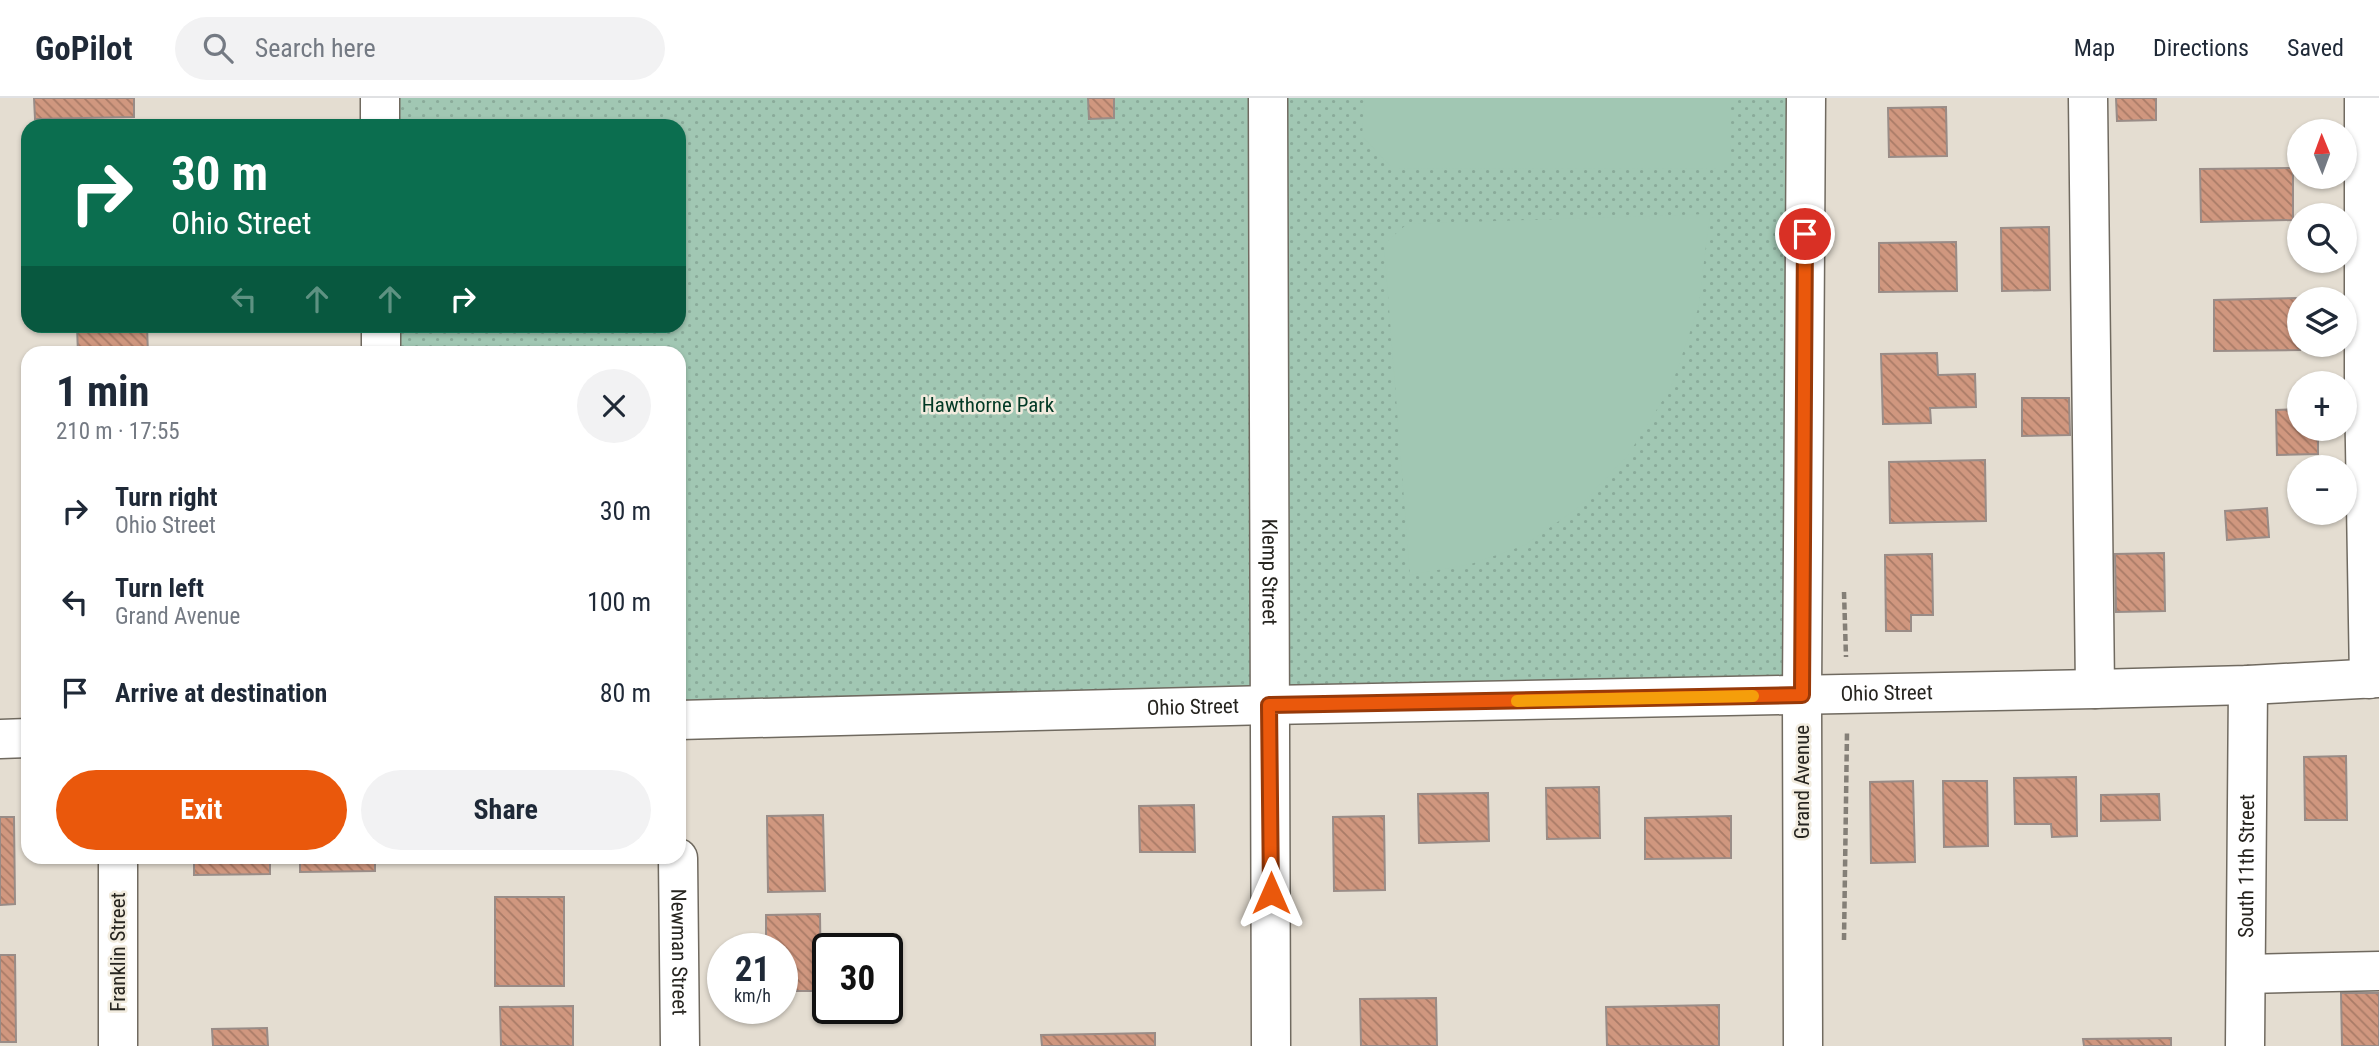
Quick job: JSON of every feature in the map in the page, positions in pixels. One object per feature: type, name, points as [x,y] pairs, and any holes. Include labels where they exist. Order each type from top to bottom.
[{"type":"street","points":[[380,98],[380,119]]},
{"type":"street","name":"Klemp Street","points":[[1268,98],[1271,1046]]},
{"type":"street","name":"Grand Avenue","points":[[1803,1046],[1805,98]]},
{"type":"street","points":[[2088,98],[2095,689]]},
{"type":"street","points":[[2364,98],[2374,678]]},
{"type":"street","name":"Ohio Street","points":[[686,720],[2095,689],[2374,678]]},
{"type":"street","name":"South 11th Street","points":[[2245,1046],[2248,685]]},
{"type":"street","points":[[0,739],[21,738]]},
{"type":"street","name":"Franklin Street","points":[[118,864],[118,1046]]},
{"type":"street","name":"Newman Street","points":[[678,864],[680,1046]]},
{"type":"street","points":[[2246,974],[2379,971]]},
{"type":"green space","name":"Hawthorne Park","points":[[380,98],[1806,98],[1802,695],[686,720],[686,346],[381,346],[381,333],[686,333],[686,119],[380,119]]},
{"type":"green space","points":[[1365,98],[1731,98],[1730,169],[1392,168],[1362,136]]},
{"type":"green space","points":[[1710,214],[1698,309],[1671,387],[1628,455],[1579,507],[1525,545],[1471,564],[1410,575],[1384,244],[1407,224]]},
{"type":"building","points":[[34,98],[134,98],[134,117],[35,119]]},
{"type":"building","points":[[1088,98],[1114,98],[1114,118],[1089,119]]},
{"type":"building","points":[[2116,98],[2156,98],[2156,120],[2117,121]]},
{"type":"building","points":[[1946,107],[1947,156],[1889,157],[1888,108]]},
{"type":"building","points":[[2287,168],[2287,189],[2293,189],[2293,203],[2287,203],[2287,220],[2201,222],[2200,169]]},
{"type":"building","points":[[2049,227],[2050,290],[2002,291],[2001,228]]},
{"type":"building","points":[[1956,242],[1957,291],[1879,292],[1879,243]]},
{"type":"building","points":[[2287,298],[2287,350],[2214,351],[2214,300]]},
{"type":"building","points":[[77,333],[147,333],[148,346],[78,346]]},
{"type":"building","points":[[1937,353],[1938,375],[1975,374],[1976,407],[1930,408],[1931,423],[1883,424],[1881,354]]},
{"type":"building","points":[[2022,398],[2069,398],[2070,435],[2022,436]]},
{"type":"building","points":[[2276,410],[2287,410],[2287,441],[2318,441],[2318,454],[2277,455]]},
{"type":"building","points":[[1985,460],[1986,521],[1890,523],[1889,462]]},
{"type":"building","points":[[2267,508],[2269,537],[2227,540],[2225,511]]},
{"type":"building","points":[[2164,553],[2165,611],[2116,612],[2115,554]]},
{"type":"building","points":[[1932,554],[1933,615],[1911,615],[1911,631],[1886,631],[1885,555]]},
{"type":"building","points":[[2346,756],[2347,820],[2305,820],[2304,757]]},
{"type":"building","points":[[2076,777],[2077,836],[2052,837],[2051,824],[2015,824],[2014,778]]},
{"type":"building","points":[[1913,781],[1915,862],[1871,863],[1870,782]]},
{"type":"building","points":[[1943,781],[1987,781],[1988,846],[1944,847]]},
{"type":"building","points":[[1599,787],[1600,838],[1547,839],[1546,788]]},
{"type":"building","points":[[1488,793],[1489,841],[1419,843],[1418,794]]},
{"type":"building","points":[[2159,794],[2160,820],[2101,821],[2101,795]]},
{"type":"building","points":[[1194,805],[1195,852],[1140,852],[1139,806]]},
{"type":"building","points":[[823,815],[825,891],[768,892],[767,816]]},
{"type":"building","points":[[1384,816],[1385,890],[1334,891],[1333,817]]},
{"type":"building","points":[[1731,816],[1731,858],[1645,859],[1645,818]]},
{"type":"building","points":[[0,817],[14,817],[15,904],[0,905]]},
{"type":"building","points":[[194,864],[270,864],[270,874],[194,875]]},
{"type":"building","points":[[300,864],[375,864],[375,871],[300,872]]},
{"type":"building","points":[[495,897],[564,897],[564,986],[495,986]]},
{"type":"building","points":[[820,914],[820,933],[812,933],[812,991],[798,991],[798,933],[766,933],[766,915]]},
{"type":"building","points":[[0,955],[15,955],[16,1042],[0,1042]]},
{"type":"building","points":[[2341,993],[2379,993],[2379,1046],[2342,1046]]},
{"type":"building","points":[[1436,998],[1437,1046],[1361,1046],[1360,999]]},
{"type":"building","points":[[1719,1005],[1719,1046],[1607,1046],[1606,1007]]},
{"type":"building","points":[[573,1006],[573,1046],[501,1046],[500,1007]]},
{"type":"building","points":[[267,1028],[268,1046],[213,1046],[212,1029]]},
{"type":"building","points":[[1155,1033],[1155,1046],[1042,1046],[1041,1035]]},
{"type":"building","points":[[2171,1038],[2171,1046],[2084,1046],[2083,1039]]},
{"type":"slow traffic","points":[[1517,701],[1753,696]]},
{"type":"route","points":[[1271,893],[1269,705],[1802,695],[1805,234]]}]
